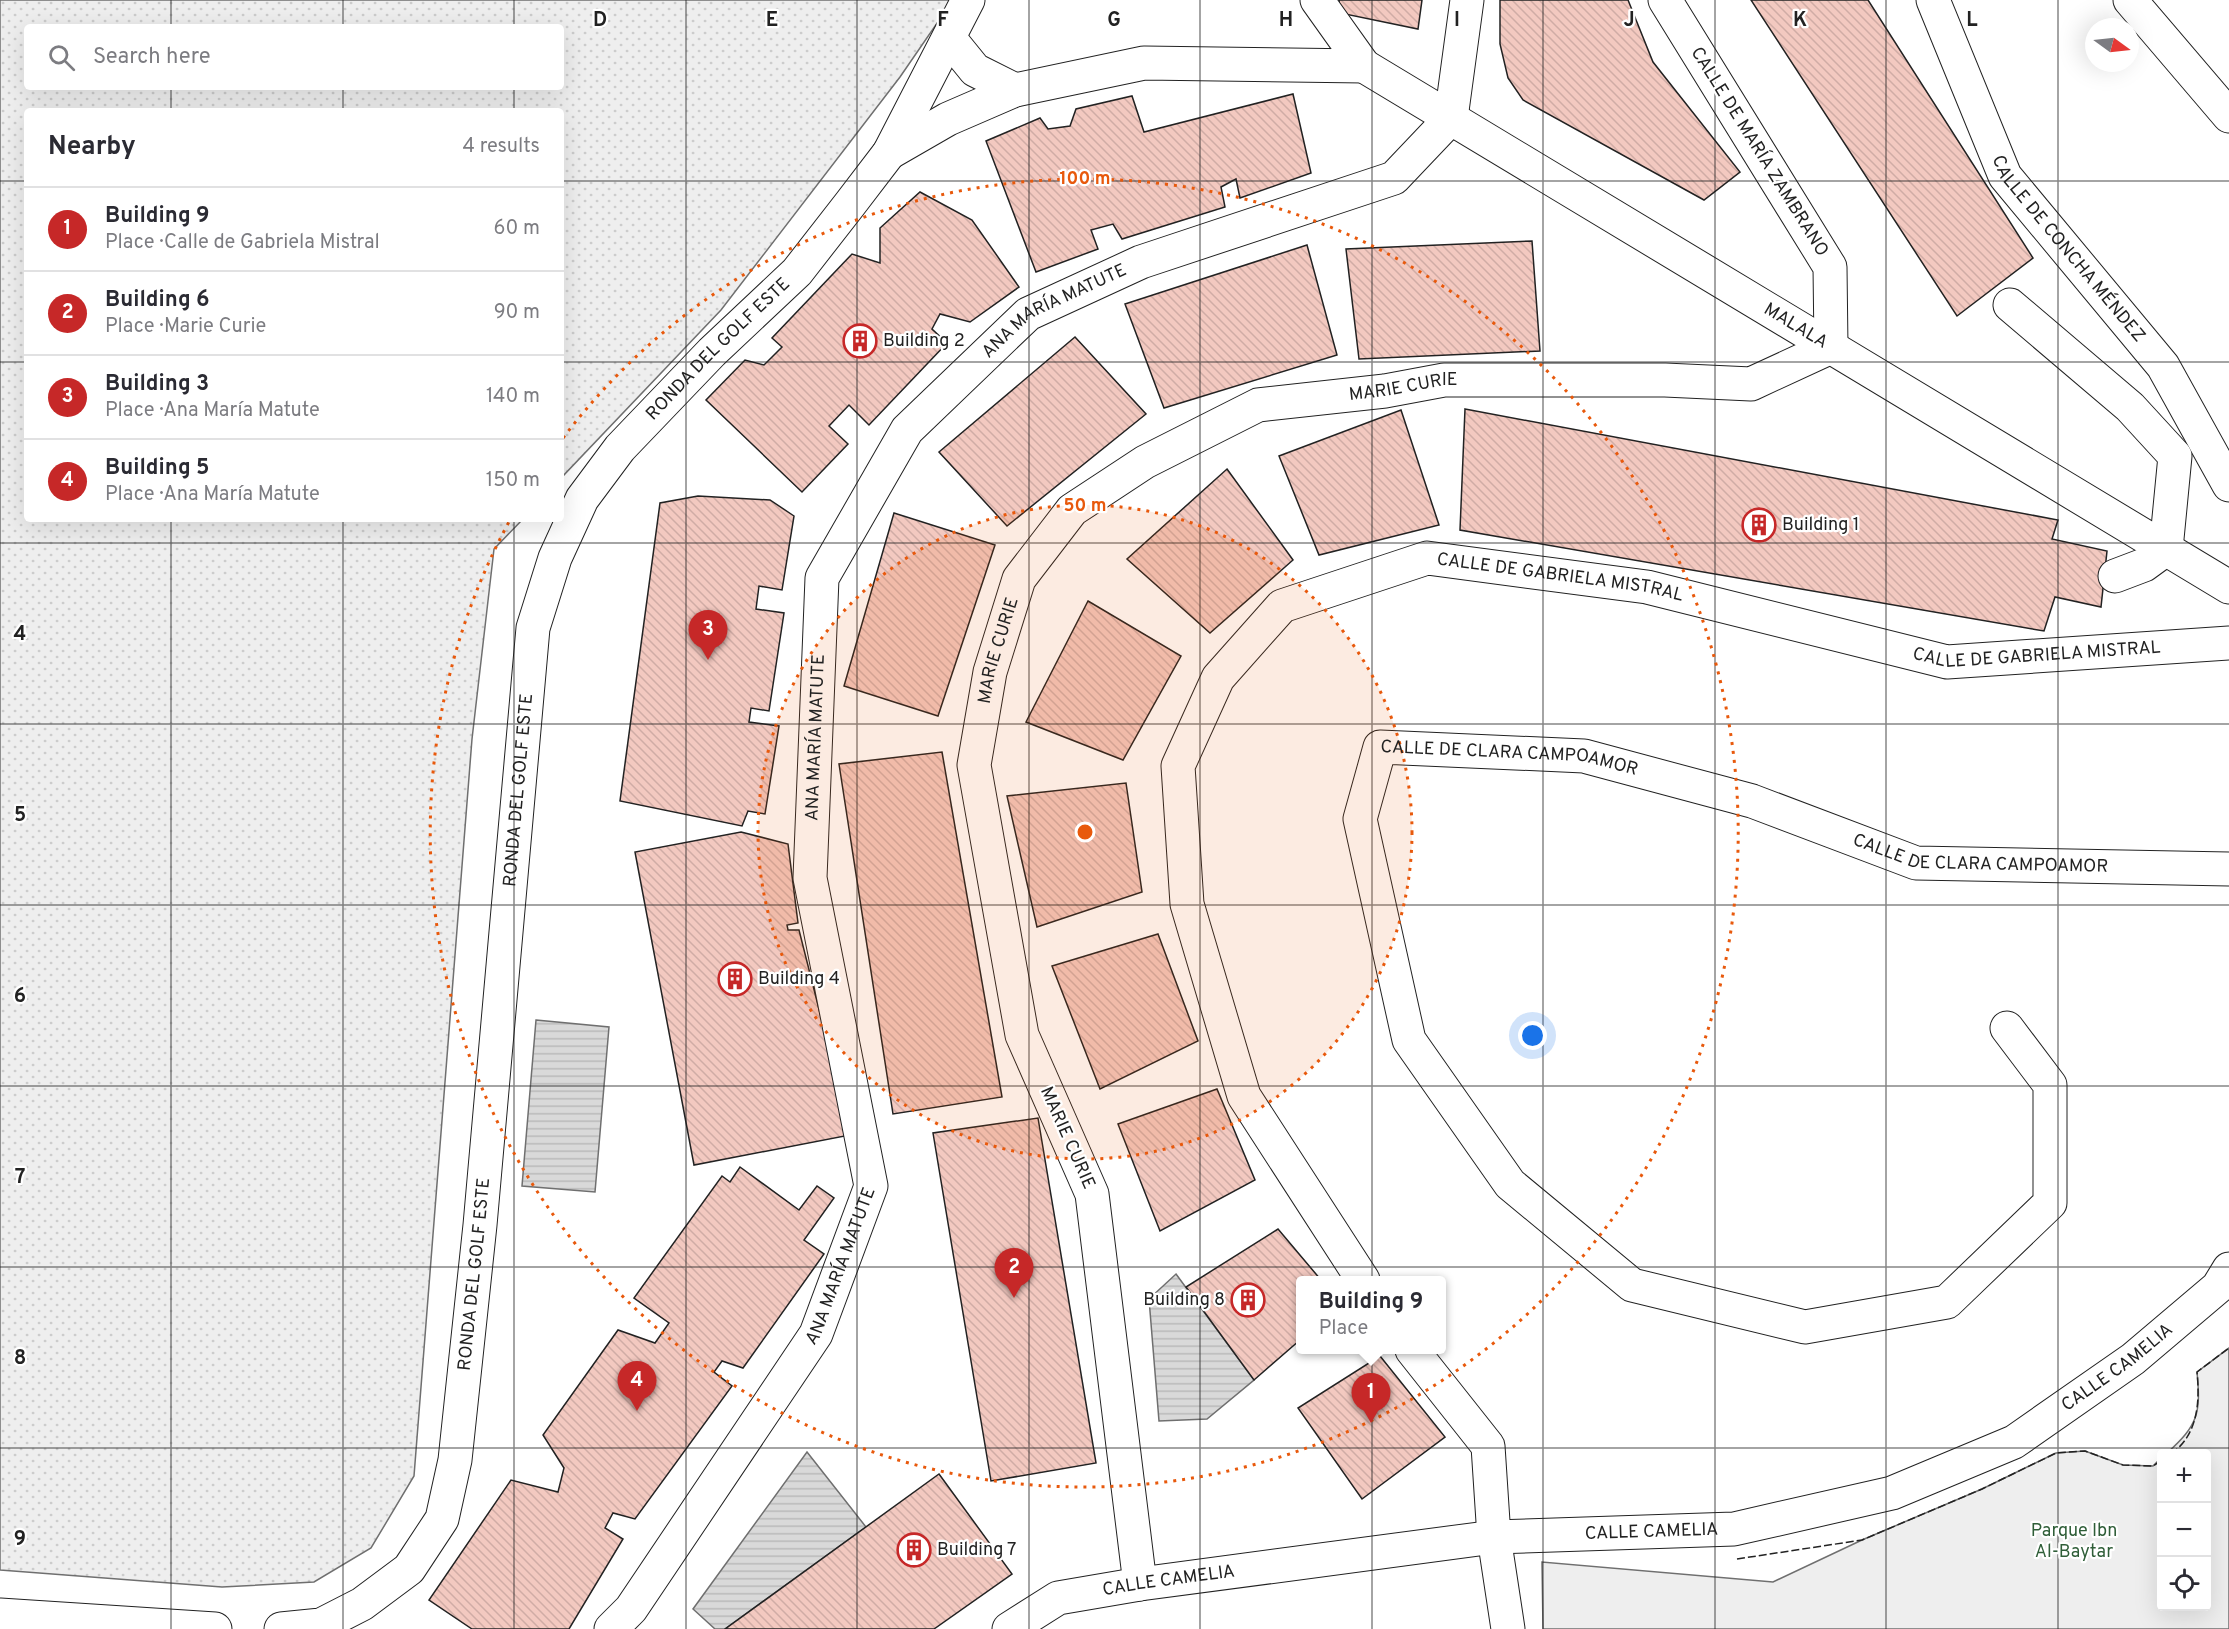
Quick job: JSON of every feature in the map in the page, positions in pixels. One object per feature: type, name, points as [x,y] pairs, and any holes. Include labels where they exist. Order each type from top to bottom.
[{"type":"street","name":"RONDA DEL GOLF ESTE","points":[[281,1629],[321,1625],[362,1604],[409,1569],[442,1519],[455,1461],[479,1237],[533,628],[555,558],[582,499],[620,448],[712,352],[797,272],[889,153],[968,0]]},
{"type":"street","points":[[1317,0],[1364,66]]},
{"type":"street","points":[[1451,118],[1467,0]]},
{"type":"street","name":"CALLE DE MARÍA ZAMBRANO","points":[[1665,0],[1830,267],[1831,347]]},
{"type":"street","name":"CALLE DE CONCHA MÉNDEZ","points":[[1933,0],[2005,176],[2163,366],[2229,485]]},
{"type":"street","points":[[2130,0],[2229,116]]},
{"type":"street","points":[[949,38],[975,70],[1014,90]]},
{"type":"street","points":[[889,153],[948,119],[1014,90],[1144,63],[1364,66]]},
{"type":"street","name":"MALALA","points":[[1364,66],[2229,587]]},
{"type":"street","name":"ANA MARÍA MATUTE","points":[[611,1629],[631,1609],[816,1334],[871,1186],[810,878],[822,578],[907,430],[1028,314],[1141,262],[1394,178],[1451,118]]},
{"type":"street","points":[[2010,305],[2130,407],[2175,456],[2166,549],[2144,565],[2115,576]]},
{"type":"street","name":"MARIE CURIE","points":[[1140,1584],[1092,1194],[1022,1035],[974,765],[990,672],[1019,579],[1072,510],[1145,462],[1258,405],[1385,391],[1444,380],[1665,380],[1751,384],[1831,347]]},
{"type":"street","name":"CALLE DE GABRIELA MISTRAL","points":[[1360,1276],[1244,1096],[1187,904],[1178,766],[1218,678],[1282,606],[1427,558],[1647,587],[1947,662],[2229,643]]},
{"type":"street","name":"CALLE DE CLARA CAMPOAMOR","points":[[2007,1028],[2050,1085],[2050,1203],[1947,1302],[1805,1327],[1632,1285],[1510,1184],[1409,1040],[1360,819],[1380,747],[1584,756],[1752,801],[1916,864],[2229,869]]},
{"type":"street","name":"CALLE CAMELIA","points":[[1009,1629],[1059,1598],[1140,1584],[1494,1537],[1734,1529],[1892,1493],[2014,1442],[2133,1359],[2218,1287],[2229,1269]]},
{"type":"street","points":[[1415,1354],[1488,1446],[1494,1537],[1508,1629]]},
{"type":"street","points":[[0,1615],[215,1629]]},
{"type":"green space","points":[[0,0],[953,0],[900,77],[721,310],[564,475],[564,108],[24,108],[24,522],[520,522],[494,549],[472,739],[414,1476],[371,1548],[314,1582],[222,1587],[0,1570]]},
{"type":"green space","name":"Parque Ibn Al-Baytar","points":[[2229,1348],[2229,1629],[1543,1629],[1542,1562],[1773,1582],[1862,1540],[1982,1489],[2056,1453],[2085,1451],[2123,1465],[2153,1466],[2157,1462],[2157,1611],[2211,1611],[2211,1449],[2171,1449],[2185,1434],[2195,1418],[2198,1398],[2197,1372]]},
{"type":"shaded area","points":[[536,1020],[609,1027],[595,1192],[522,1186]]},
{"type":"shaded area","points":[[1176,1274],[1254,1380],[1207,1419],[1159,1421],[1149,1299]]},
{"type":"shaded area","points":[[807,1452],[866,1527],[725,1629],[715,1629],[693,1609]]},
{"type":"building","points":[[1339,0],[1422,0],[1418,29],[1340,13]]},
{"type":"building","points":[[1500,0],[1628,0],[1653,62],[1740,172],[1704,200],[1523,100],[1508,78],[1500,44]]},
{"type":"building","points":[[1751,0],[1868,0],[2033,258],[1957,316]]},
{"type":"building","points":[[1293,94],[1311,173],[1240,198],[1236,179],[1221,187],[1225,207],[1122,239],[1113,224],[1091,230],[1098,249],[1036,272],[986,141],[1040,118],[1048,129],[1070,126],[1076,109],[1132,96],[1144,132]]},
{"type":"building","name":"Building 2","points":[[920,192],[972,220],[1019,287],[970,322],[940,314],[932,329],[947,343],[869,425],[849,405],[829,426],[848,444],[802,492],[706,400],[745,360],[764,365],[782,347],[772,338],[852,254],[880,263],[880,228]]},
{"type":"building","points":[[1532,241],[1540,351],[1359,359],[1346,249]]},
{"type":"building","points":[[1307,245],[1337,355],[1164,408],[1125,304]]},
{"type":"building","points":[[1075,337],[1146,414],[1007,526],[939,452]]},
{"type":"building","name":"Building 1","points":[[1465,409],[2058,520],[2052,539],[2107,551],[2101,607],[2055,597],[2044,631],[1460,530]]},
{"type":"building","points":[[1401,410],[1439,525],[1319,555],[1279,456]]},
{"type":"building","points":[[1227,469],[1293,560],[1210,633],[1127,559]]},
{"type":"building","points":[[698,496],[770,500],[794,516],[782,590],[759,586],[756,609],[784,613],[769,711],[751,708],[749,722],[779,726],[765,814],[748,811],[742,826],[620,801],[660,503]]},
{"type":"building","points":[[894,513],[995,545],[938,716],[844,686]]},
{"type":"building","points":[[1088,601],[1181,656],[1123,760],[1026,722]]},
{"type":"building","points":[[942,752],[1002,1097],[893,1114],[839,764]]},
{"type":"building","points":[[1126,783],[1142,892],[1037,927],[1007,796]]},
{"type":"building","name":"Building 4","points":[[741,832],[788,844],[798,923],[787,925],[788,930],[799,930],[826,1037],[845,1136],[694,1165],[635,852]]},
{"type":"building","points":[[1158,934],[1198,1041],[1100,1089],[1052,966]]},
{"type":"building","points":[[1217,1089],[1255,1180],[1160,1231],[1118,1124]]},
{"type":"building","points":[[1038,1118],[1096,1463],[991,1481],[933,1133]]},
{"type":"building","points":[[740,1167],[799,1210],[817,1186],[834,1198],[804,1240],[824,1254],[743,1368],[722,1361],[714,1372],[732,1386],[635,1519],[613,1513],[605,1528],[623,1539],[569,1629],[472,1629],[429,1600],[511,1480],[558,1492],[564,1468],[543,1435],[618,1330],[655,1343],[669,1323],[634,1298],[722,1176],[730,1182]]},
{"type":"building","name":"Building 8","points":[[1278,1229],[1318,1276],[1296,1276],[1296,1343],[1254,1380],[1186,1287]]},
{"type":"building","points":[[1380,1356],[1445,1437],[1362,1499],[1298,1408]]},
{"type":"building","name":"Building 7","points":[[939,1474],[1012,1574],[934,1629],[725,1629]]},
{"type":"fence","points":[[2177,1449],[2187,1437],[2195,1417],[2198,1395],[2197,1372],[2229,1348]]},
{"type":"fence","points":[[1737,1559],[1862,1540],[1982,1489],[2056,1453],[2085,1451],[2123,1465],[2153,1466],[2157,1463]]},
{"type":"place","name":"Building 2","points":[[860,341]]},
{"type":"place","name":"Building 1","points":[[1759,525]]},
{"type":"place","name":"Building 3","points":[[708,660]]},
{"type":"place","name":"Building 4","points":[[735,979]]},
{"type":"place","name":"Building 6","points":[[1014,1298]]},
{"type":"place","name":"Building 8","points":[[1248,1300]]},
{"type":"place","name":"Building 5","points":[[637,1411]]},
{"type":"place","name":"Building 9","points":[[1371,1423]]},
{"type":"place","name":"Building 7","points":[[914,1550]]}]
